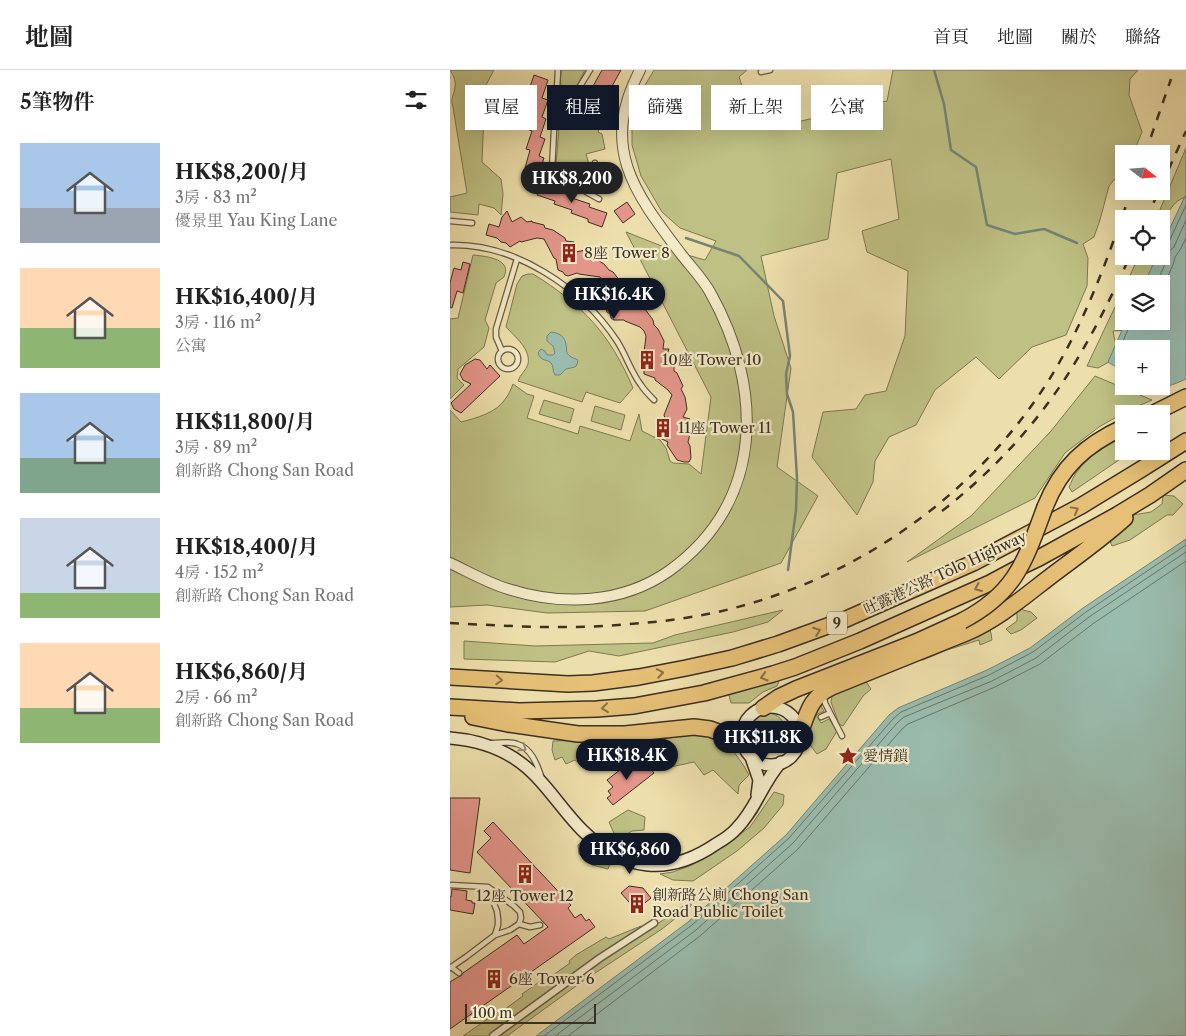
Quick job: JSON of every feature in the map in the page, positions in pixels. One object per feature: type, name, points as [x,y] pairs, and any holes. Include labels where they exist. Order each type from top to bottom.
[{"type":"highway","points":[[1170,405],[1183,399]]},
{"type":"highway","points":[[763,708],[779,697],[796,689],[916,642],[962,621],[988,606],[1012,581],[1020,568],[1054,489],[1068,467],[1088,448],[1115,432]]},
{"type":"highway","name":"吐露港公路 Tolo Highway","points":[[450,676],[568,684],[593,683],[639,677],[725,660],[778,644],[844,620],[973,563],[1081,506],[1186,441]]},
{"type":"highway","name":"吐露港公路 Tolo Highway","points":[[450,709],[520,711],[597,709],[657,702],[704,693],[795,667],[990,583],[1117,515],[1186,470]]},
{"type":"highway","points":[[799,736],[813,702],[823,691],[966,633],[983,624],[1020,600],[1073,560],[1150,495]]},
{"type":"highway","points":[[450,709],[508,724],[571,734],[624,734],[690,726],[710,729],[742,741]]},
{"type":"main road","points":[[770,707],[784,710],[791,715],[799,729],[798,743],[792,755],[781,762],[771,765],[760,763],[751,757],[742,741],[746,721],[752,714],[763,708],[770,707]]},
{"type":"main road","points":[[450,738],[481,743],[500,750],[521,763],[583,831],[604,849],[636,863],[655,865],[664,865],[689,859],[730,835],[744,821],[754,807],[770,775],[781,762]]},
{"type":"main road","points":[[751,757],[759,780],[757,799]]},
{"type":"street","points":[[450,563],[499,586],[536,597],[559,600],[601,598],[620,593],[652,580],[681,562],[710,532],[733,494],[742,468],[747,438],[747,417],[742,376],[736,352],[723,317],[706,285],[642,200],[626,163],[623,149],[623,119],[630,92],[640,70]]},
{"type":"street","points":[[493,1036],[600,958],[654,923]]},
{"type":"lane","points":[[557,85],[558,70]]},
{"type":"lane","points":[[581,85],[590,70]]},
{"type":"lane","points":[[761,72],[770,70]]},
{"type":"lane","points":[[619,118],[623,119]]},
{"type":"lane","points":[[554,130],[552,169],[557,176],[599,199]]},
{"type":"lane","points":[[578,188],[594,182],[597,175],[595,163]]},
{"type":"lane","points":[[450,221],[472,223]]},
{"type":"lane","points":[[450,245],[480,248],[501,253],[544,272],[558,281],[598,315],[618,342],[640,384],[654,400]]},
{"type":"lane","points":[[502,350],[496,337],[496,329],[517,259]]},
{"type":"lane","points":[[509,348],[516,351],[519,358],[515,367],[504,369],[499,364],[498,356],[502,350],[509,348]]},
{"type":"lane","points":[[823,691],[824,701],[842,736]]},
{"type":"lane","points":[[821,718],[830,713]]},
{"type":"lane","points":[[450,885],[488,888],[514,906],[520,912],[521,918],[519,924],[510,930],[494,935],[450,967],[459,973]]},
{"type":"lane","points":[[488,888],[497,911],[498,925],[494,935]]},
{"type":"lane","points":[[519,924],[530,928],[540,925]]},
{"type":"green space","points":[[450,70],[494,70],[486,85],[465,85],[465,130],[483,130],[482,162],[501,179],[503,194],[501,215],[494,208],[479,204],[478,215],[450,212],[450,197],[467,193],[452,104],[455,90]]},
{"type":"green space","points":[[561,70],[585,70],[577,85],[562,85]]},
{"type":"green space","points":[[654,70],[747,70],[739,77],[742,85],[711,85],[711,130],[801,130],[801,121],[811,119],[811,130],[883,130],[883,102],[887,101],[893,70],[1138,70],[1130,79],[1129,95],[1142,132],[1137,145],[1115,145],[1115,178],[1109,186],[1094,237],[1083,244],[1088,258],[1087,286],[1066,335],[1032,347],[999,379],[976,357],[935,390],[916,425],[889,437],[875,461],[873,482],[857,515],[812,457],[823,412],[856,409],[865,395],[886,391],[905,336],[908,271],[867,252],[862,231],[899,219],[891,159],[837,173],[828,239],[761,256],[774,316],[791,368],[777,467],[818,496],[781,563],[645,611],[547,613],[487,605],[450,607],[450,410],[461,422],[486,414],[502,403],[513,384],[527,394],[534,396],[527,418],[578,434],[580,426],[630,441],[639,414],[642,431],[660,440],[666,448],[670,461],[673,463],[689,464],[701,474],[711,397],[626,232],[677,252],[705,260],[716,241],[680,228],[662,212],[641,176],[632,145],[632,130],[701,130],[701,85],[645,85]]},
{"type":"green space","points":[[559,130],[599,130],[598,132],[602,134],[605,149],[586,154],[590,168],[592,167],[590,179],[581,182],[569,179],[557,171]]},
{"type":"green space","points":[[1186,148],[1186,197],[1180,199],[1170,211],[1160,210],[1164,200],[1170,200],[1170,186]]},
{"type":"green space","points":[[473,255],[498,260],[504,265],[506,271],[504,277],[496,283],[485,320],[489,328],[484,347],[458,369],[457,378],[464,385],[450,399],[450,319],[458,318]]},
{"type":"green space","points":[[1135,265],[1153,265],[1150,275],[1130,275]]},
{"type":"green space","points":[[533,274],[581,309],[604,336],[615,352],[633,388],[620,403],[586,392],[582,402],[518,381],[528,364],[527,353],[522,344],[506,327],[517,284],[522,276]]},
{"type":"green space","points":[[1115,307],[1115,330],[1129,330],[1113,331],[1115,359],[1098,368],[1087,366]]},
{"type":"green space","points":[[1095,376],[1115,384],[1115,395],[1140,395],[1152,400],[1141,405],[1115,405],[1115,418],[1099,427],[1065,453],[1035,498],[907,562],[971,516],[1051,431]]},
{"type":"green space","points":[[544,400],[574,409],[570,423],[539,414]]},
{"type":"green space","points":[[595,406],[625,415],[621,430],[591,421]]},
{"type":"green space","points":[[1115,440],[1115,460],[1119,460],[1072,492],[1069,487],[1081,467]]},
{"type":"green space","points":[[1163,495],[1174,496],[1183,504],[1173,515],[1167,515],[1130,540],[1112,546],[1109,538],[1133,515],[1151,512],[1162,504]]},
{"type":"green space","points":[[1017,604],[1037,618],[1021,630],[1011,634],[1006,629],[1017,621],[1017,614],[1010,608]]},
{"type":"green space","points":[[783,610],[768,622],[733,632],[619,656],[589,651],[555,662],[464,659],[464,641],[535,646],[653,643],[675,635]]},
{"type":"green space","points":[[988,626],[992,640],[980,645],[979,640],[923,660],[908,660]]},
{"type":"green space","points":[[780,679],[777,686],[763,692],[749,703],[731,703],[729,695],[737,691]]},
{"type":"green space","points":[[865,680],[871,689],[863,696],[843,726],[839,724],[831,702],[833,692]]},
{"type":"green space","points":[[816,705],[821,706],[824,711],[816,715],[821,723],[829,719],[837,731],[826,749],[817,754],[808,741],[807,735],[808,724]]},
{"type":"green space","points":[[767,713],[781,718],[786,732],[781,746],[767,751],[753,746],[748,732],[753,718]]},
{"type":"green space","points":[[704,733],[729,745],[744,766],[749,775],[739,785],[738,794],[713,770],[704,775],[694,762],[666,768],[650,751],[600,743],[611,737]]},
{"type":"green space","points":[[584,740],[598,753],[587,770],[575,760],[566,764],[562,757],[555,760],[552,750],[553,741]]},
{"type":"green space","points":[[774,792],[784,795],[783,805],[764,828],[737,851],[693,881],[673,880],[660,874],[673,872],[692,865],[715,852],[750,827]]},
{"type":"green space","points":[[628,810],[645,817],[644,830],[632,831],[617,840],[609,822]]},
{"type":"green space","points":[[592,834],[612,858],[608,869],[592,865],[579,854],[578,845]]},
{"type":"green space","points":[[688,903],[692,905],[662,929],[583,981],[507,1036],[463,1036],[489,1018],[491,1019],[496,1016],[499,1011],[501,1012],[523,996],[522,994],[570,963],[569,961],[576,955],[606,937],[609,939],[641,926],[644,933]]},
{"type":"water","points":[[1186,196],[1186,379],[1170,385],[1170,340],[1118,340],[1122,330],[1170,330],[1170,275],[1148,275],[1153,265],[1170,265],[1170,228]]},
{"type":"water","points":[[551,332],[563,337],[568,354],[578,360],[575,367],[566,369],[560,375],[555,375],[551,363],[541,358],[538,353],[541,349],[547,355],[555,353],[553,346],[547,341],[547,336]]},
{"type":"water","points":[[1115,346],[1115,366],[1108,362]]},
{"type":"water","points":[[1186,539],[1186,1036],[536,1036],[688,922],[786,835],[889,715],[898,708],[987,670],[1030,648],[1083,608]]},
{"type":"building","points":[[602,70],[621,70],[613,85],[594,85]]},
{"type":"building","points":[[534,75],[548,80],[542,98],[547,100],[547,103],[542,117],[546,119],[540,137],[545,139],[539,156],[544,158],[539,173],[525,168],[530,150],[526,149],[532,131],[530,130],[537,130],[537,85],[531,85]]},
{"type":"building","points":[[542,181],[557,185],[556,188],[574,195],[572,198],[590,204],[589,207],[607,213],[602,227],[588,222],[588,219],[571,213],[572,210],[554,204],[555,201],[537,195]]},
{"type":"building","points":[[627,202],[635,214],[623,223],[614,211]]},
{"type":"building","points":[[507,211],[512,222],[521,217],[527,222],[532,221],[544,225],[545,228],[553,230],[565,238],[566,241],[574,242],[576,252],[585,250],[590,257],[604,264],[622,283],[622,286],[629,290],[628,300],[638,300],[641,308],[645,309],[653,320],[664,341],[663,349],[669,349],[665,360],[674,363],[674,371],[677,373],[683,386],[681,389],[685,397],[687,409],[683,417],[690,419],[682,428],[690,434],[688,442],[691,458],[689,462],[677,460],[667,445],[668,442],[658,436],[658,424],[665,418],[664,415],[672,395],[655,378],[644,374],[644,369],[640,363],[645,355],[646,336],[644,331],[640,327],[624,320],[614,320],[611,318],[606,309],[608,300],[606,299],[600,277],[577,273],[568,276],[558,270],[556,259],[544,239],[537,238],[520,241],[510,247],[497,238],[486,235],[489,224],[499,227],[502,217]]},
{"type":"building","points":[[463,262],[470,264],[463,293],[457,291],[452,308],[450,307],[450,283],[454,268],[461,270]]},
{"type":"building","points":[[475,359],[480,360],[487,369],[490,365],[500,376],[461,413],[454,409],[451,403],[471,384],[463,380],[460,374],[465,365]]},
{"type":"building","points":[[634,759],[643,770],[648,766],[654,773],[613,805],[607,798],[611,795],[608,791],[613,787],[607,780]]},
{"type":"building","points":[[450,798],[480,798],[470,873],[450,870]]},
{"type":"building","points":[[493,822],[571,905],[568,908],[575,918],[581,914],[586,921],[589,919],[595,927],[450,1029],[450,982],[517,935],[524,944],[548,927],[477,852],[491,838],[484,831]]},
{"type":"building","name":"創新路公廁 Chong San Road Public Toilet","points":[[629,886],[643,888],[651,898],[636,910],[621,893]]},
{"type":"building","points":[[452,889],[467,891],[466,900],[475,903],[473,914],[450,910]]},
{"type":"waterway","points":[[934,70],[944,104],[951,150],[976,167],[987,225],[1015,234],[1044,229],[1077,243]]},
{"type":"waterway","points":[[686,238],[739,256],[783,301],[790,356],[786,374],[787,394],[793,412],[797,478],[796,510],[788,570]]},
{"type":"railway","points":[[1148,145],[1171,79]]},
{"type":"railway","points":[[1170,166],[1186,131]]},
{"type":"railway","points":[[450,623],[584,627],[687,618],[722,611],[771,597],[818,578],[863,556],[906,528],[946,498],[984,463],[1017,425],[1047,383],[1073,337],[1095,290],[1128,200]]},
{"type":"railway","points":[[1150,210],[1155,200]]},
{"type":"railway","points":[[942,511],[996,464],[1043,410],[1087,343],[1126,265]]},
{"type":"place","name":"8座 Tower 8","points":[[569,253]]},
{"type":"place","name":"10座 Tower 10","points":[[647,360]]},
{"type":"place","name":"11座 Tower 11","points":[[663,428]]},
{"type":"place","name":"愛情鎖","points":[[848,756]]},
{"type":"place","name":"12座 Tower 12","points":[[525,874]]},
{"type":"place","name":"創新路公廁 Chong San Road Public Toilet","points":[[637,904]]},
{"type":"place","name":"6座 Tower 6","points":[[494,979]]}]
